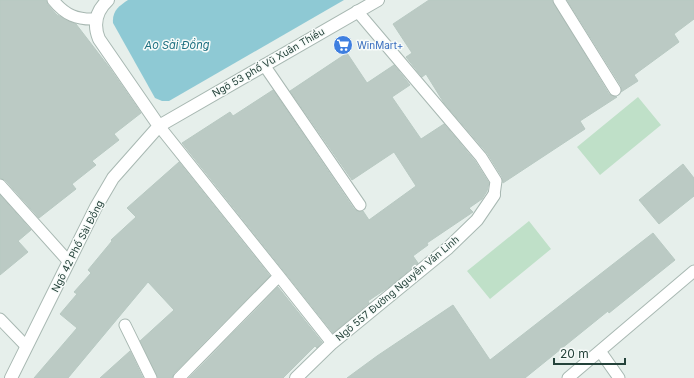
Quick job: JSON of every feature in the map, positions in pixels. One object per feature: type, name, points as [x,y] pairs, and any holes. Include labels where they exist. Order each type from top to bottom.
[{"type":"street","points":[[108,0],[100,8],[96,19],[95,30],[99,39],[159,126]]},
{"type":"street","name":"Ngõ 53 phố Vũ Xuân Thiều","points":[[159,126],[378,0]]},
{"type":"street","name":"Ngõ 42 Phố Sài Đồng","points":[[11,378],[96,207],[113,178],[159,126]]},
{"type":"street","name":"Ngõ 557 Đường Nguyễn Văn Linh","points":[[296,378],[332,343],[448,248],[477,220],[494,195]]},
{"type":"lane","points":[[53,0],[70,16],[83,20],[96,19]]},
{"type":"lane","points":[[559,0],[615,90]]},
{"type":"lane","points":[[357,11],[491,170],[496,181],[494,195]]},
{"type":"lane","points":[[264,65],[360,205]]},
{"type":"lane","points":[[159,126],[332,343]]},
{"type":"lane","points":[[0,185],[68,262]]},
{"type":"lane","points":[[574,376],[600,351],[694,271]]},
{"type":"lane","points":[[178,378],[279,276]]},
{"type":"lane","points":[[0,319],[26,346]]},
{"type":"lane","points":[[124,325],[151,378]]},
{"type":"lane","points":[[600,351],[619,378]]},
{"type":"green space","points":[[638,97],[661,125],[600,175],[577,147]]},
{"type":"green space","points":[[529,221],[551,249],[490,299],[467,271]]},
{"type":"water","name":"Ao Sài Đồng","points":[[128,0],[344,0],[169,101],[162,101],[155,98],[113,23],[115,12]]},
{"type":"building","points":[[0,0],[46,0],[48,5],[57,15],[76,24],[109,67],[141,113],[114,134],[119,140],[92,161],[96,165],[72,184],[76,189],[39,218],[5,180],[0,178]]},
{"type":"building","points":[[429,0],[552,0],[609,94],[617,97],[580,121],[585,129],[503,183],[502,177],[487,153],[444,103],[426,74],[422,77],[406,57],[412,53],[393,24]]},
{"type":"building","points":[[567,0],[694,0],[694,19],[674,34],[679,42],[634,75],[638,81],[621,92],[621,86]]},
{"type":"building","points":[[347,53],[367,83],[394,65],[410,85],[392,97],[421,139],[444,124],[475,161],[489,183],[487,191],[482,199],[469,208],[473,212],[427,243],[428,245],[413,256],[418,263],[389,287],[368,301],[369,303],[333,333],[182,143],[230,112],[233,116],[273,90],[354,209],[357,211],[363,211],[369,220],[416,186],[394,152],[352,180],[290,91]]},
{"type":"building","points":[[179,162],[270,276],[174,373],[172,378],[158,378],[140,341],[174,310],[148,282],[68,378],[34,378],[77,328],[60,314],[77,294],[74,292],[91,273],[88,270],[112,241],[111,240],[136,217],[127,208]]},
{"type":"building","points":[[683,164],[694,178],[694,196],[659,224],[639,200]]},
{"type":"building","points":[[0,195],[31,230],[18,241],[28,252],[0,275]]},
{"type":"building","points":[[653,233],[675,260],[609,313],[608,311],[525,378],[347,378],[453,305],[490,360]]},
{"type":"building","points":[[278,287],[322,342],[317,348],[315,346],[283,378],[189,378]]},
{"type":"building","points":[[130,351],[143,378],[100,378]]},
{"type":"place","name":"WinMart+","points":[[343,45]]}]
